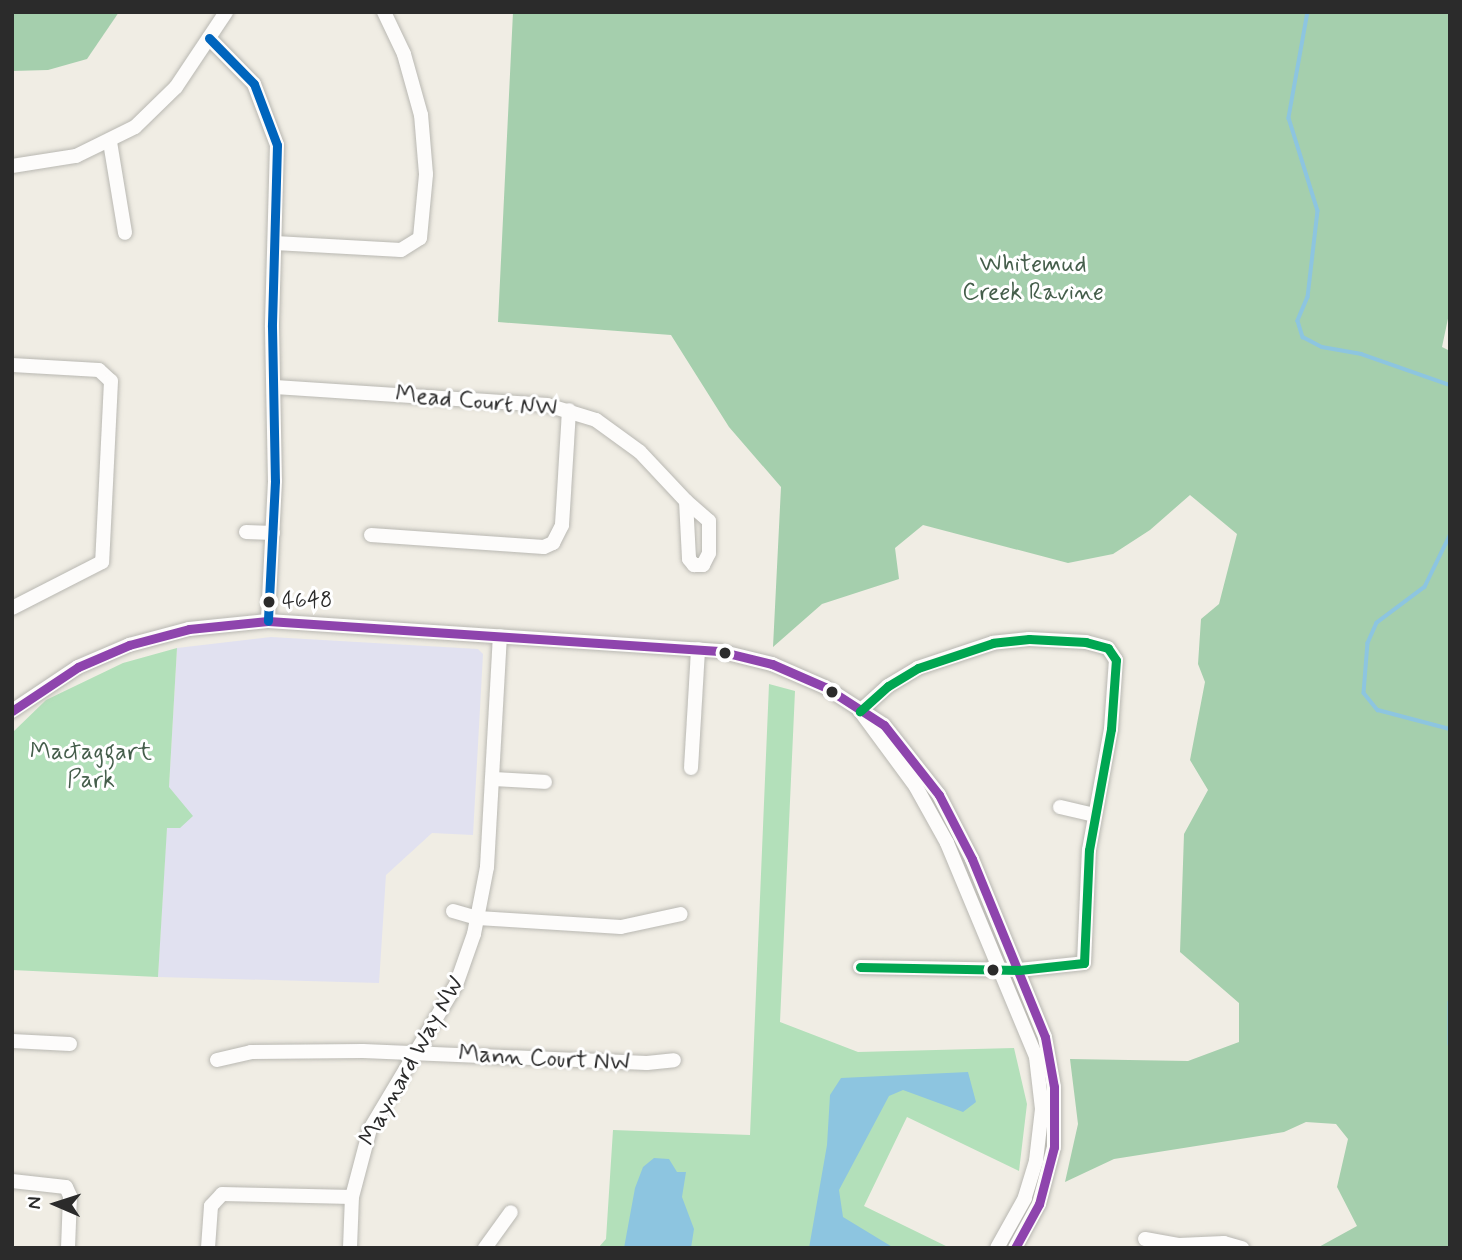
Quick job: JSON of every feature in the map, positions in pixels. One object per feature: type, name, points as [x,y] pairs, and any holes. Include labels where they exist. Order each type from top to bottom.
[{"type":"street","points":[[12,166],[61,160],[110,142],[167,97],[226,12]]},
{"type":"street","points":[[275,243],[401,250],[420,238],[426,174],[421,115],[404,54],[384,12]]},
{"type":"street","points":[[209,38],[245,72],[271,120],[278,162],[273,533],[268,621]]},
{"type":"street","points":[[110,142],[125,233]]},
{"type":"street","points":[[12,365],[99,370],[111,380],[102,562],[12,608]]},
{"type":"street","name":"Mead Court NW","points":[[275,387],[569,410],[621,435],[687,501]]},
{"type":"street","points":[[372,535],[544,547],[553,544],[562,525],[569,410]]},
{"type":"street","points":[[246,532],[273,533]]},
{"type":"street","points":[[12,711],[78,667],[129,645],[189,629],[268,621],[698,649],[788,670],[860,711],[899,740],[939,795],[972,859],[1019,970],[1049,1053],[1056,1116],[1046,1182],[1015,1248]]},
{"type":"street","name":"Maynard Way NW","points":[[350,1248],[352,1197],[370,1129],[456,985],[478,918],[487,867],[500,636]]},
{"type":"street","points":[[860,711],[899,678],[974,647],[1029,639],[1108,648],[1116,660],[1114,707],[1094,815],[1086,880],[1086,958],[1077,967],[1019,970],[860,967]]},
{"type":"street","points":[[691,768],[698,649]]},
{"type":"street","points":[[860,711],[941,830],[1032,1040],[1041,1074],[1042,1109],[1031,1180],[997,1248]]},
{"type":"street","points":[[492,779],[545,782]]},
{"type":"street","points":[[1060,807],[1094,815]]},
{"type":"street","points":[[453,911],[478,918],[621,927],[681,914]]},
{"type":"street","points":[[12,1041],[70,1044]]},
{"type":"street","name":"Mann Court NW","points":[[217,1060],[251,1052],[414,1053],[648,1063],[674,1060]]},
{"type":"street","points":[[12,1181],[66,1187],[71,1205],[68,1248]]},
{"type":"street","points":[[208,1248],[211,1206],[222,1194],[352,1197]]},
{"type":"street","points":[[485,1248],[511,1212]]},
{"type":"street","points":[[1145,1239],[1179,1245],[1224,1242],[1241,1248]]},
{"type":"shaded area","points":[[271,637],[478,649],[483,654],[473,835],[432,833],[386,875],[379,983],[158,977],[177,648]]},
{"type":"green space","points":[[12,12],[119,12],[87,59],[48,70],[12,71]]},
{"type":"green space","name":"Whitemud Creek Ravine","points":[[513,12],[1450,12],[1450,309],[1442,347],[1450,351],[1450,1248],[1317,1248],[1357,1226],[1337,1187],[1348,1139],[1336,1124],[1306,1122],[1284,1132],[1114,1159],[1065,1182],[1078,1124],[1070,1059],[1188,1061],[1239,1042],[1239,1003],[1180,952],[1184,834],[1208,790],[1190,760],[1205,682],[1198,664],[1201,619],[1219,604],[1237,534],[1190,495],[1150,530],[1113,554],[1068,563],[923,525],[895,548],[899,579],[822,604],[773,647],[781,487],[729,427],[671,335],[498,322]]},
{"type":"green space","name":"Mactaggart Park","points":[[177,648],[169,787],[193,816],[180,828],[167,828],[158,977],[12,970],[12,733],[46,700],[123,663]]},
{"type":"green space","points":[[769,684],[795,691],[780,1022],[858,1052],[1014,1048],[1027,1104],[1019,1171],[907,1117],[864,1206],[950,1248],[598,1248],[606,1239],[613,1130],[750,1135]]},
{"type":"water","points":[[968,1072],[976,1102],[963,1112],[903,1090],[889,1096],[839,1190],[843,1217],[894,1248],[809,1248],[827,1145],[830,1095],[841,1078]]},
{"type":"water","points":[[654,1158],[669,1159],[677,1172],[686,1172],[682,1197],[694,1229],[691,1248],[624,1248],[635,1188],[643,1167]]},
{"type":"waterway","points":[[1308,12],[1289,118],[1318,211],[1308,297],[1298,321],[1303,337],[1322,347],[1361,354],[1450,385]]},
{"type":"waterway","points":[[1450,536],[1425,587],[1377,623],[1368,643],[1364,693],[1378,710],[1450,729]]},
{"type":"waterway","points":[[1450,1002],[1450,1044]]},
{"type":"transit line","points":[[209,38],[254,84],[277,145],[272,327],[275,481],[268,621]]},
{"type":"transit line","points":[[12,711],[78,667],[129,645],[189,629],[268,621],[719,651],[772,664],[825,687],[884,725],[939,795],[972,859],[1045,1037],[1054,1087],[1054,1147],[1039,1204],[1015,1248]]},
{"type":"transit line","points":[[860,711],[888,686],[918,668],[993,643],[1029,639],[1086,642],[1108,648],[1116,660],[1111,729],[1089,850],[1084,963],[1019,970],[860,967]]},
{"type":"place","name":"4648","points":[[269,602]]}]
